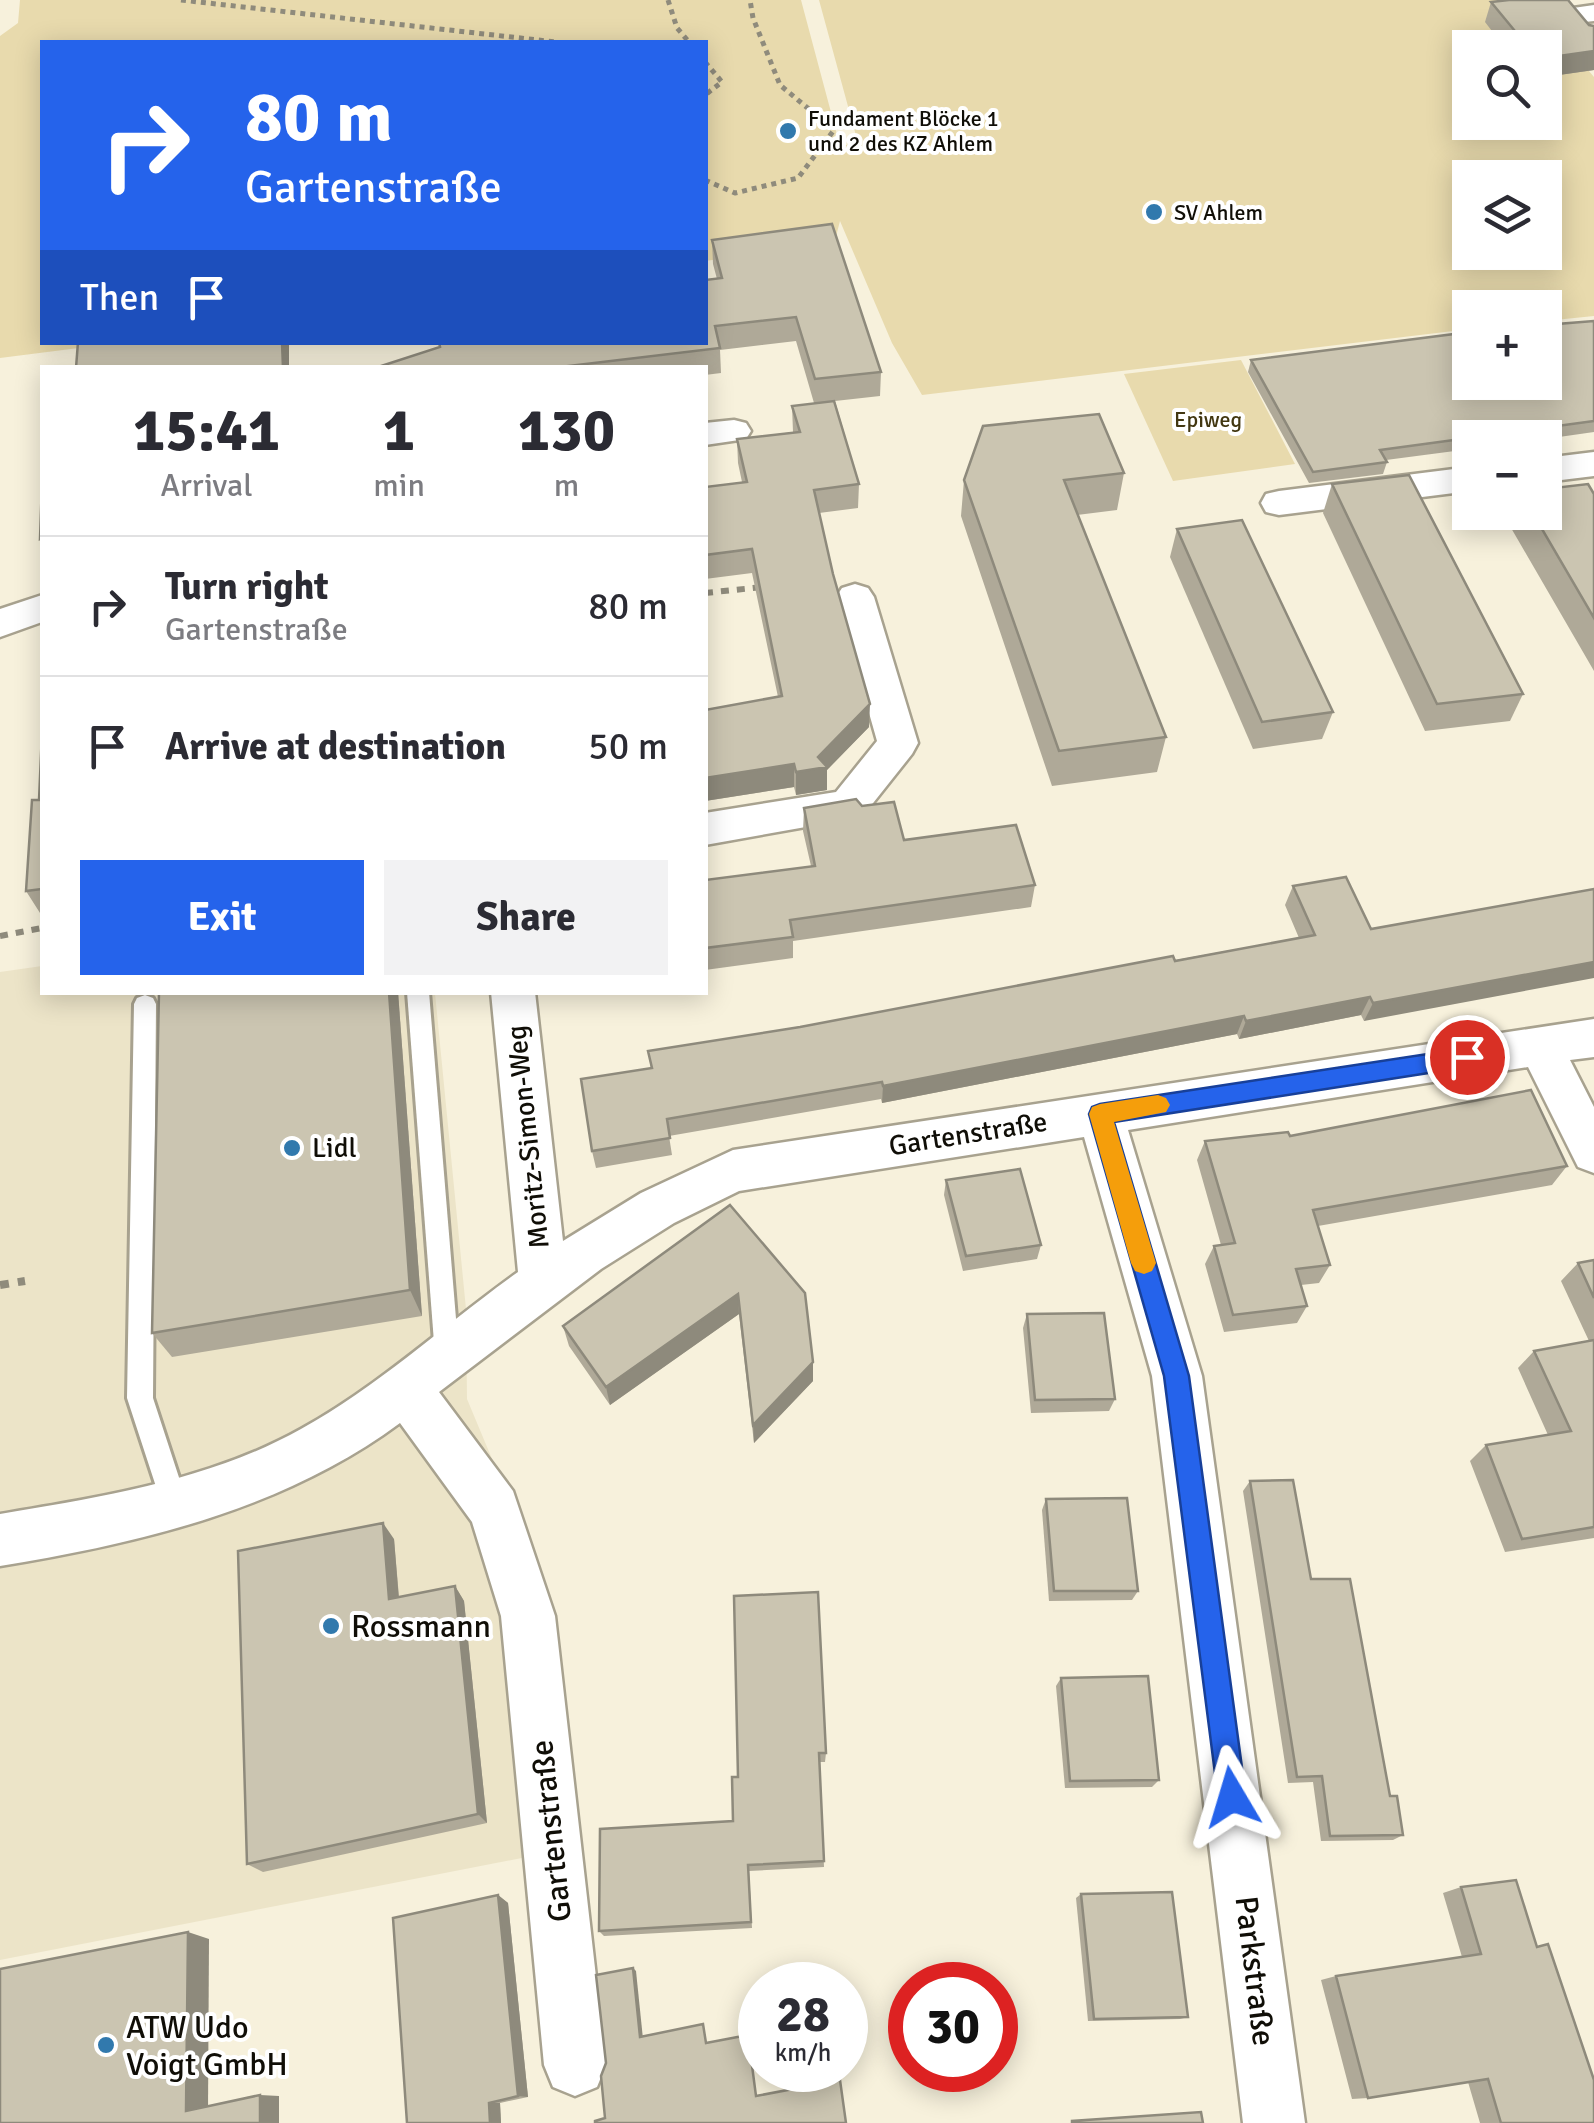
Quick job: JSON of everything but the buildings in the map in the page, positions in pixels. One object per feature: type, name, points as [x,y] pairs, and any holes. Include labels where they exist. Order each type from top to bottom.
[{"type":"street","points":[[1562,468],[1594,464]]},
{"type":"street","points":[[1279,503],[1452,481]]},
{"type":"street","points":[[708,828],[848,806],[898,743],[855,597]]},
{"type":"street","points":[[0,624],[40,609]]},
{"type":"street","name":"Moritz-Simon-Weg","points":[[513,995],[544,1282]]},
{"type":"street","name":"Gartenstraße","points":[[0,1540],[99,1524],[176,1505],[299,1457],[427,1373],[544,1282],[688,1190],[732,1171],[1594,1038]]},
{"type":"street","points":[[1540,1046],[1594,1153]]},
{"type":"street","name":"Parkstraße","points":[[1100,1114],[1176,1376],[1274,2123]]},
{"type":"street","name":"Gartenstraße","points":[[427,1373],[494,1509],[528,1616],[576,2066]]},
{"type":"lane","points":[[418,995],[427,1373]]},
{"type":"lane","points":[[146,1004],[140,1398],[176,1505]]},
{"type":"path","points":[[181,0],[538,40]]},
{"type":"path","points":[[668,0],[677,28],[687,40]]},
{"type":"path","points":[[708,181],[736,193],[798,178],[834,130],[780,84],[752,18],[750,0]]},
{"type":"path","points":[[708,66],[722,82],[708,92]]},
{"type":"path","points":[[708,594],[778,584]]},
{"type":"path","points":[[0,936],[40,928]]},
{"type":"path","points":[[0,1285],[25,1281]]},
{"type":"shaded area","points":[[40,966],[40,995],[435,995],[466,1309],[467,1399],[551,1600],[573,1848],[0,1960],[0,972]]},
{"type":"green space","name":"SV Ahlem","points":[[20,0],[801,0],[840,146],[858,143],[819,0],[1529,0],[1554,30],[1452,30],[1452,140],[1562,140],[1562,39],[1594,77],[1594,316],[1562,319],[1562,290],[1452,290],[1452,331],[922,395],[892,343],[840,221],[834,244],[708,261],[708,40],[40,40],[40,345],[102,345],[0,358],[0,36],[18,23]]},
{"type":"green space","name":"Epiweg","points":[[1241,360],[1295,464],[1173,481],[1124,374]]},
{"type":"slow traffic","points":[[1144,1263],[1100,1114],[1158,1105]]},
{"type":"place","name":"Fundament Blöcke 1 und 2 des KZ Ahlem","points":[[788,131]]},
{"type":"place","name":"SV Ahlem","points":[[1154,212]]},
{"type":"place","name":"Lidl","points":[[292,1148]]},
{"type":"place","name":"Rossmann","points":[[331,1626]]},
{"type":"place","name":"ATW Udo Voigt GmbH","points":[[106,2045]]},
{"type":"route","points":[[1232,1797],[1176,1376],[1100,1114],[1467,1057]]}]
